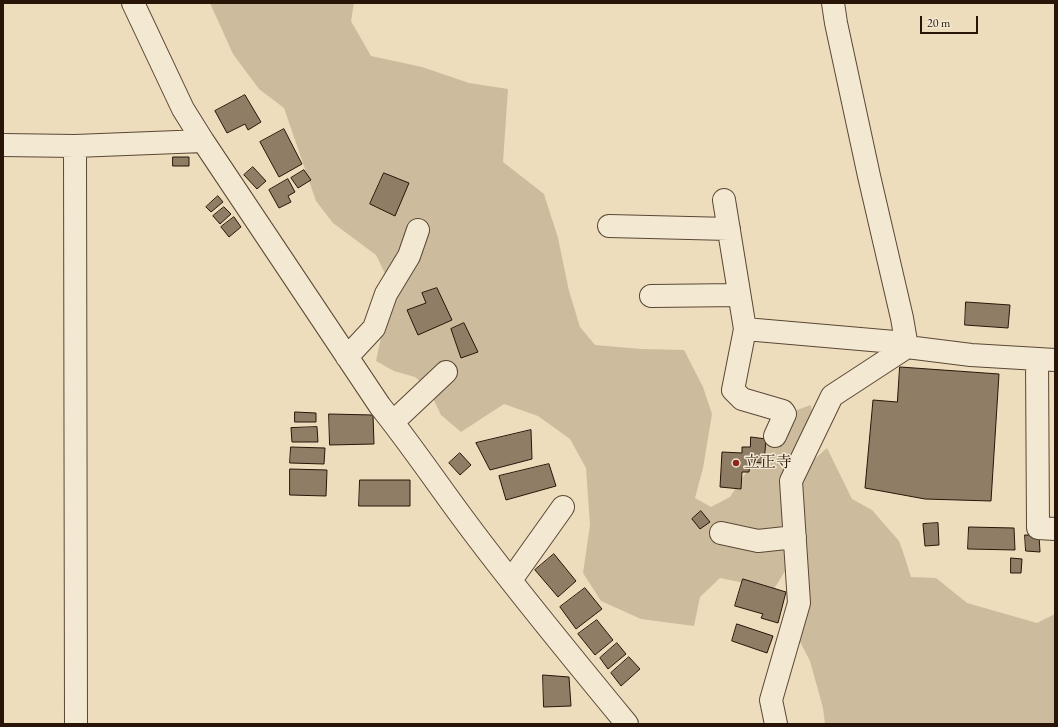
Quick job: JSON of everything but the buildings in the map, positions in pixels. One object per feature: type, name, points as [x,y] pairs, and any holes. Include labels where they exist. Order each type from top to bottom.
[{"type":"street","points":[[134,3],[183,109],[380,406],[474,533],[579,667],[627,724]]},
{"type":"street","points":[[833,3],[869,176],[902,318],[906,345]]},
{"type":"street","points":[[3,145],[75,146],[203,141]]},
{"type":"street","points":[[75,146],[76,723]]},
{"type":"street","points":[[724,200],[745,329],[733,390],[742,400],[783,411],[785,414],[775,436]]},
{"type":"street","points":[[609,226],[729,229]]},
{"type":"street","points":[[347,357],[374,328],[386,294],[409,256],[418,230]]},
{"type":"street","points":[[651,296],[739,295]]},
{"type":"street","points":[[745,329],[906,345],[971,355],[1046,360],[1038,528],[1055,529]]},
{"type":"street","points":[[776,724],[771,700],[799,603],[791,481],[832,396],[906,345]]},
{"type":"street","points":[[393,422],[446,372]]},
{"type":"street","points":[[511,580],[563,507]]},
{"type":"street","points":[[721,533],[758,541],[795,537]]},
{"type":"shaded area","points":[[210,3],[354,3],[351,21],[371,56],[422,67],[469,83],[508,89],[503,162],[544,194],[558,238],[569,291],[580,327],[595,345],[642,349],[684,350],[703,387],[712,414],[703,468],[695,498],[711,507],[730,497],[747,471],[764,436],[780,416],[811,405],[816,447],[800,472],[827,448],[852,499],[872,510],[899,541],[911,577],[936,578],[967,603],[1037,623],[1055,614],[1055,724],[825,724],[823,708],[810,661],[797,636],[795,555],[774,589],[720,578],[700,597],[694,626],[641,619],[601,601],[583,573],[590,525],[586,468],[570,439],[538,416],[504,404],[461,432],[441,415],[428,388],[415,377],[394,371],[376,361],[382,333],[397,298],[376,255],[333,223],[316,201],[284,108],[259,89],[233,54]]},
{"type":"place","name":"立正寺","points":[[736,463]]}]
